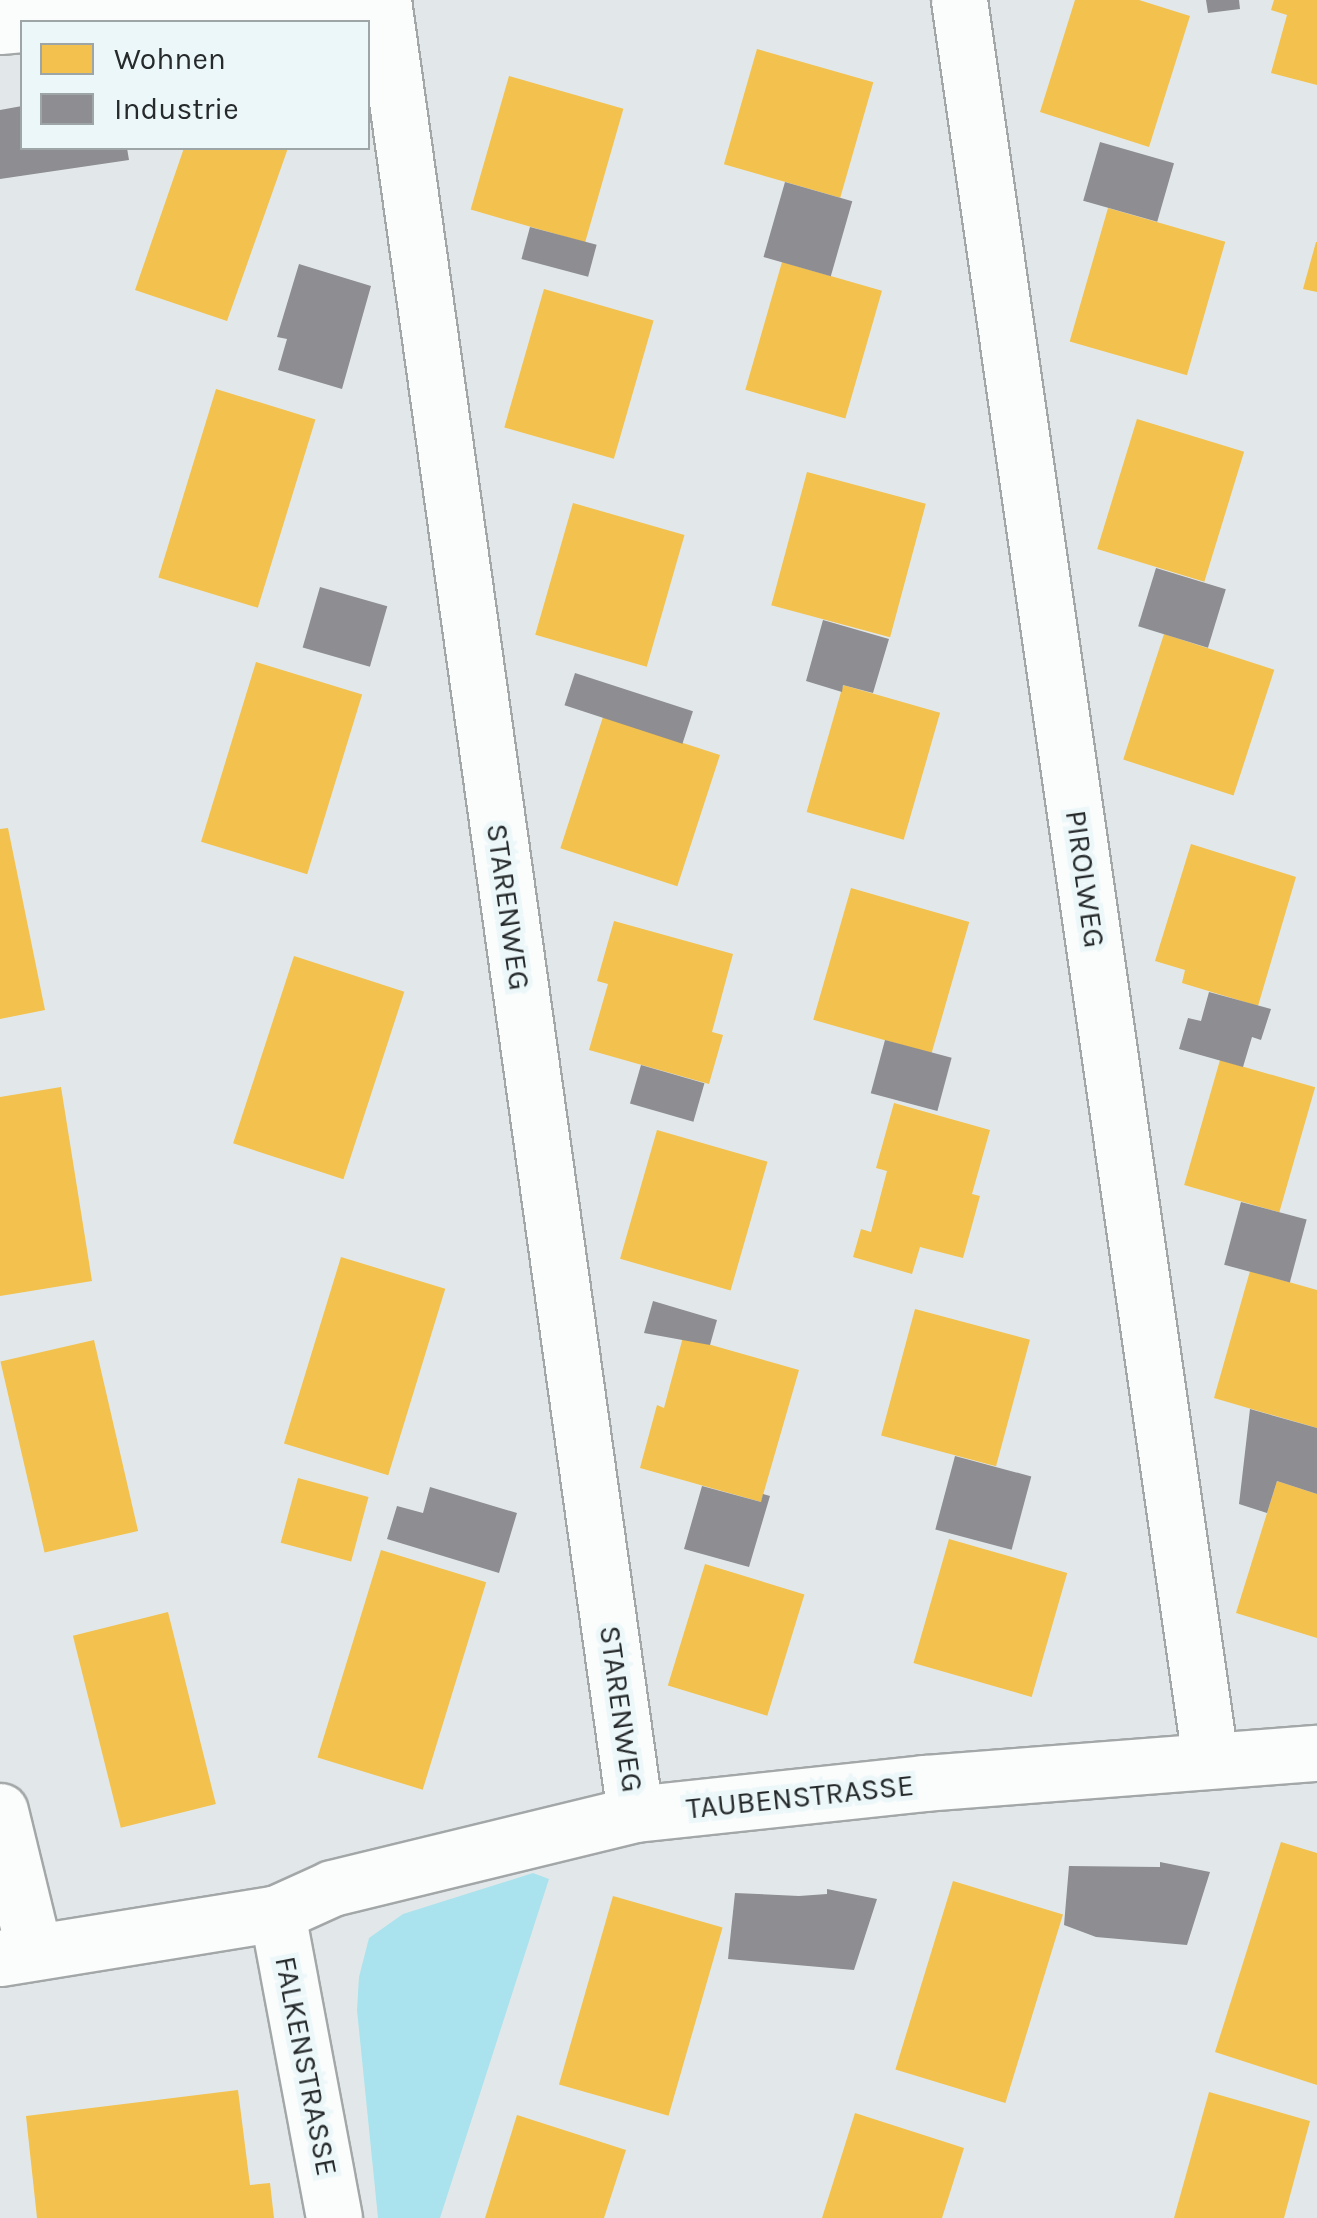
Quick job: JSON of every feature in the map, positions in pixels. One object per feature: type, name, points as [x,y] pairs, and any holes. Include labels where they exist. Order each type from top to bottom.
[{"type":"street","points":[[76,20],[348,0]]},
{"type":"street","name":"STARENWEG","points":[[383,0],[636,1814]]},
{"type":"street","name":"PIROLWEG","points":[[959,0],[1210,1759]]},
{"type":"street","name":"TAUBENSTRASSE","points":[[17,1954],[277,1914],[332,1888],[636,1814],[1317,1752]]},
{"type":"street","points":[[0,1810],[17,1954]]},
{"type":"street","name":"FALKENSTRASSE","points":[[277,1914],[334,2218]]},
{"type":"shaded area","points":[[533,1873],[549,1879],[440,2218],[378,2218],[357,2010],[359,1977],[369,1938],[403,1914]]},
{"type":"building: Wohnen","points":[[1075,0],[1139,0],[1190,16],[1149,147],[1040,112]]},
{"type":"building: Wohnen","points":[[1274,0],[1317,0],[1317,85],[1271,73],[1287,15],[1271,10]]},
{"type":"building: Wohnen","points":[[757,49],[873,82],[840,198],[724,164]]},
{"type":"building: Wohnen","points":[[509,76],[623,109],[585,242],[471,210]]},
{"type":"building: Wohnen","points":[[183,150],[287,150],[227,321],[135,290]]},
{"type":"building: Wohnen","points":[[1108,208],[1225,242],[1187,375],[1070,342]]},
{"type":"building: Wohnen","points":[[1317,242],[1317,292],[1303,289]]},
{"type":"building: Wohnen","points":[[782,262],[882,291],[845,419],[745,390]]},
{"type":"building: Wohnen","points":[[544,289],[654,320],[614,459],[504,427]]},
{"type":"building: Wohnen","points":[[216,389],[315,419],[258,608],[158,577]]},
{"type":"building: Wohnen","points":[[1137,419],[1244,452],[1204,582],[1097,549]]},
{"type":"building: Wohnen","points":[[807,472],[926,504],[890,637],[771,605]]},
{"type":"building: Wohnen","points":[[573,503],[685,535],[647,667],[535,635]]},
{"type":"building: Wohnen","points":[[1164,634],[1274,670],[1234,795],[1123,760]]},
{"type":"building: Wohnen","points":[[256,662],[362,694],[307,874],[201,842]]},
{"type":"building: Wohnen","points":[[843,685],[940,713],[904,840],[807,812]]},
{"type":"building: Wohnen","points":[[603,717],[720,755],[677,886],[560,848]]},
{"type":"building: Wohnen","points":[[8,828],[45,1010],[0,1019],[0,829]]},
{"type":"building: Wohnen","points":[[1191,844],[1296,877],[1258,1006],[1182,983],[1185,970],[1155,961]]},
{"type":"building: Wohnen","points":[[851,888],[969,922],[931,1054],[813,1020]]},
{"type":"building: Wohnen","points":[[614,921],[733,954],[712,1032],[723,1035],[709,1084],[589,1050],[608,984],[597,981]]},
{"type":"building: Wohnen","points":[[294,956],[404,992],[343,1179],[233,1143]]},
{"type":"building: Wohnen","points":[[1220,1060],[1315,1087],[1279,1212],[1184,1185]]},
{"type":"building: Wohnen","points":[[61,1087],[92,1281],[0,1296],[0,1097]]},
{"type":"building: Wohnen","points":[[894,1103],[990,1130],[972,1194],[980,1196],[963,1258],[920,1247],[912,1274],[853,1257],[861,1229],[871,1232],[887,1171],[876,1168]]},
{"type":"building: Wohnen","points":[[657,1130],[768,1162],[731,1291],[620,1259]]},
{"type":"building: Wohnen","points":[[341,1257],[445,1289],[388,1475],[284,1443]]},
{"type":"building: Wohnen","points":[[1250,1271],[1317,1290],[1317,1428],[1214,1398]]},
{"type":"building: Wohnen","points":[[915,1309],[1030,1340],[996,1466],[881,1436]]},
{"type":"building: Wohnen","points":[[683,1337],[799,1370],[761,1502],[640,1468],[657,1405],[664,1408]]},
{"type":"building: Wohnen","points":[[94,1340],[138,1531],[45,1553],[0,1362]]},
{"type":"building: Wohnen","points":[[298,1478],[369,1497],[351,1562],[281,1543]]},
{"type":"building: Wohnen","points":[[1277,1481],[1317,1494],[1317,1638],[1236,1613]]},
{"type":"building: Wohnen","points":[[949,1539],[1067,1573],[1032,1697],[913,1663]]},
{"type":"building: Wohnen","points":[[381,1550],[486,1582],[423,1790],[318,1758]]},
{"type":"building: Wohnen","points":[[705,1564],[804,1594],[767,1716],[668,1685]]},
{"type":"building: Wohnen","points":[[168,1612],[216,1804],[121,1828],[73,1636]]},
{"type":"building: Wohnen","points":[[1281,1842],[1317,1853],[1317,2085],[1215,2052]]},
{"type":"building: Wohnen","points":[[953,1881],[1063,1915],[1005,2103],[895,2069]]},
{"type":"building: Wohnen","points":[[613,1896],[723,1927],[669,2116],[559,2084]]},
{"type":"building: Wohnen","points":[[238,2090],[250,2185],[270,2183],[274,2218],[37,2218],[26,2116]]},
{"type":"building: Wohnen","points":[[1209,2092],[1310,2121],[1284,2218],[1174,2218]]},
{"type":"building: Wohnen","points":[[855,2113],[964,2148],[942,2218],[822,2218]]},
{"type":"building: Wohnen","points":[[517,2115],[626,2150],[604,2218],[485,2218]]},
{"type":"building: Industrie","points":[[1206,0],[1239,0],[1240,9],[1208,13]]},
{"type":"building: Industrie","points":[[20,106],[20,150],[127,150],[129,160],[0,179],[0,110]]},
{"type":"building: Industrie","points":[[1100,142],[1174,163],[1157,222],[1083,201]]},
{"type":"building: Industrie","points":[[785,182],[852,201],[831,276],[764,257]]},
{"type":"building: Industrie","points":[[530,227],[597,245],[588,277],[521,259]]},
{"type":"building: Industrie","points":[[299,264],[371,286],[342,389],[278,370],[287,339],[277,337]]},
{"type":"building: Industrie","points":[[1156,568],[1226,589],[1208,648],[1138,626]]},
{"type":"building: Industrie","points":[[320,587],[387,606],[370,667],[303,648]]},
{"type":"building: Industrie","points":[[823,620],[889,639],[873,693],[843,685],[842,692],[806,681]]},
{"type":"building: Industrie","points":[[575,673],[693,711],[682,744],[564,705]]},
{"type":"building: Industrie","points":[[1209,992],[1271,1009],[1261,1040],[1252,1037],[1243,1067],[1179,1049],[1188,1018],[1201,1021]]},
{"type":"building: Industrie","points":[[885,1040],[952,1058],[937,1111],[871,1093]]},
{"type":"building: Industrie","points":[[641,1065],[704,1083],[693,1122],[630,1103]]},
{"type":"building: Industrie","points":[[1241,1202],[1307,1220],[1290,1282],[1224,1265]]},
{"type":"building: Industrie","points":[[653,1301],[717,1320],[710,1345],[644,1333]]},
{"type":"building: Industrie","points":[[1250,1409],[1317,1428],[1317,1494],[1277,1481],[1267,1513],[1239,1504]]},
{"type":"building: Industrie","points":[[955,1456],[1031,1476],[1012,1550],[935,1529]]},
{"type":"building: Industrie","points":[[702,1486],[761,1502],[763,1494],[770,1496],[749,1567],[684,1549]]},
{"type":"building: Industrie","points":[[430,1487],[517,1513],[499,1573],[387,1539],[397,1506],[423,1513]]},
{"type":"building: Industrie","points":[[1160,1862],[1210,1872],[1187,1945],[1096,1937],[1064,1925],[1069,1866],[1160,1867]]},
{"type":"building: Industrie","points":[[827,1889],[877,1899],[854,1970],[728,1959],[735,1893],[799,1896],[827,1894]]}]
